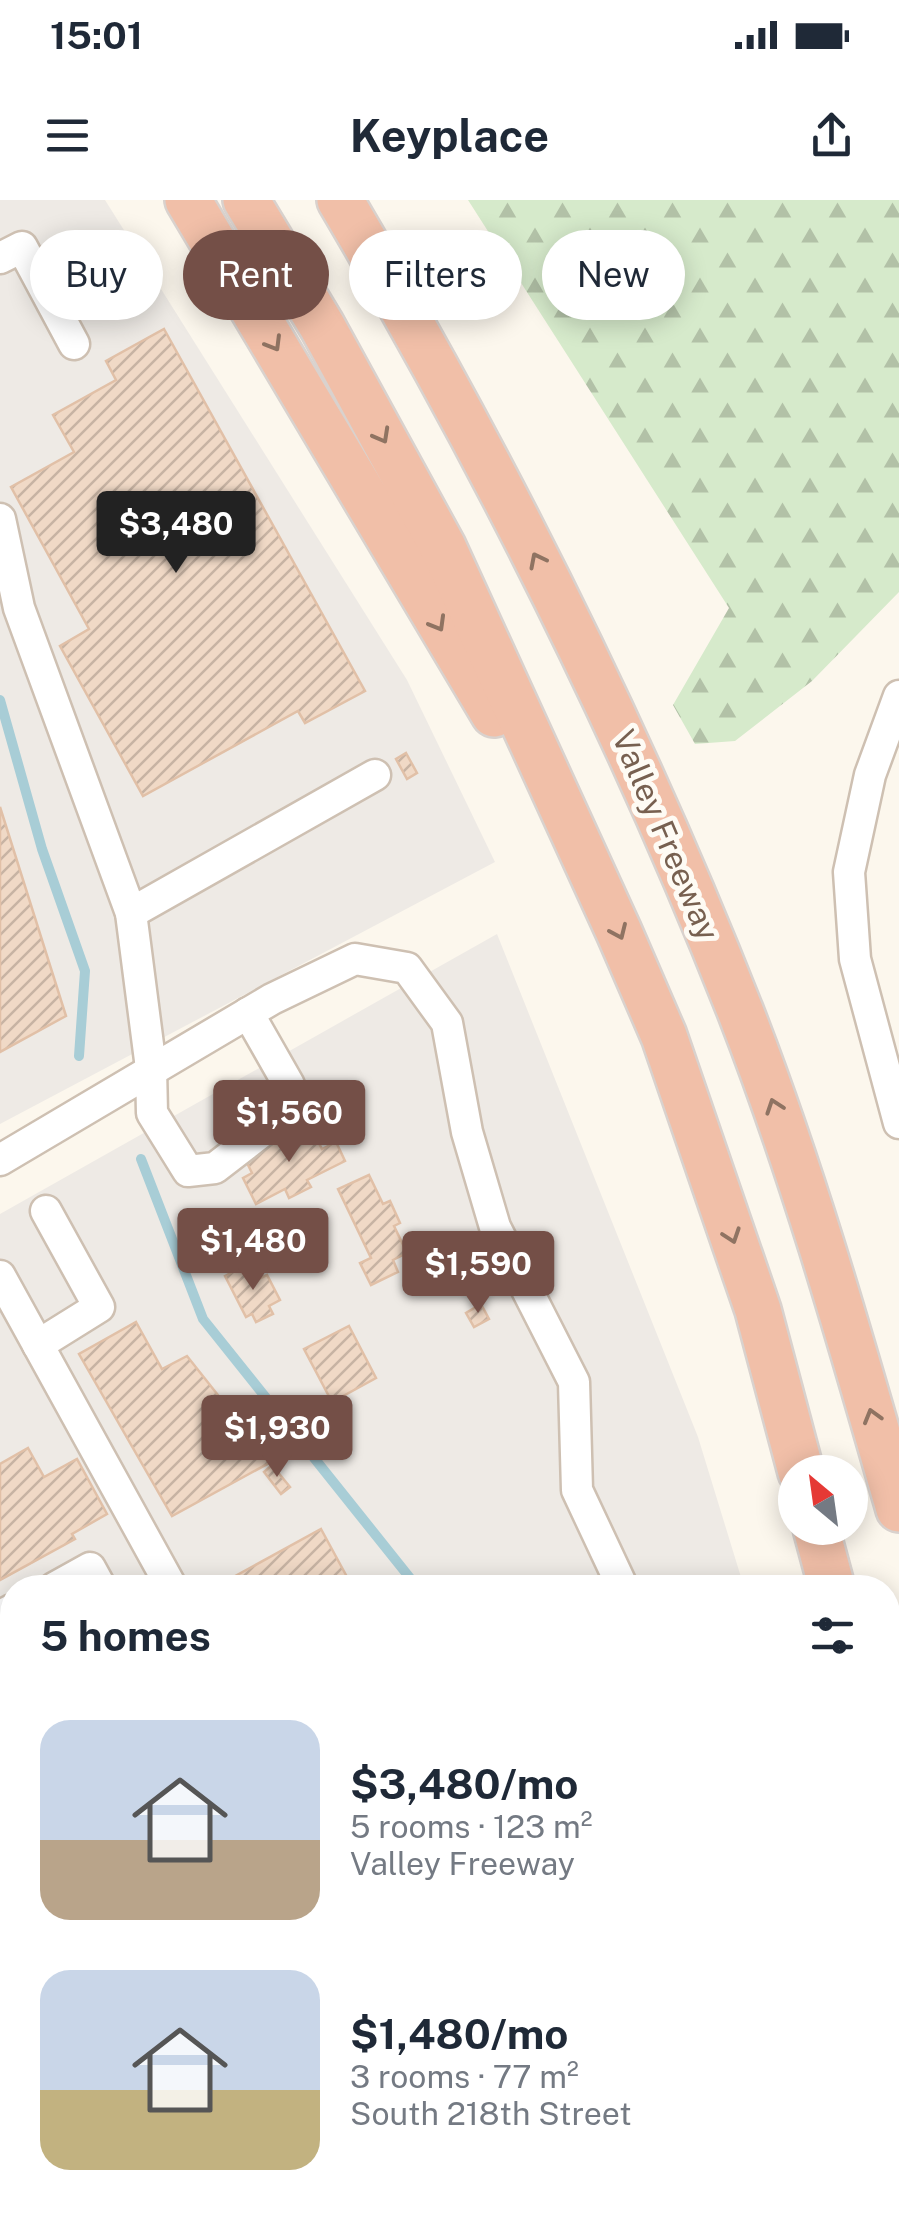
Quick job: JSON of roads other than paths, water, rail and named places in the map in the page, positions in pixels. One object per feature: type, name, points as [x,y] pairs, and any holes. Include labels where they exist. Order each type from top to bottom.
[{"type":"highway","points":[[188,200],[454,652],[578,843]]},
{"type":"highway","points":[[246,200],[322,326],[443,548],[664,1036],[758,1310],[797,1455]]},
{"type":"highway","name":"Valley Freeway","points":[[340,200],[423,341],[582,646],[651,793],[711,940],[828,1260],[899,1509]]},
{"type":"highway","points":[[366,200],[423,341]]},
{"type":"highway","points":[[821,1545],[829,1575]]},
{"type":"street","points":[[0,258],[22,247],[74,344]]},
{"type":"street","points":[[0,519],[19,608],[131,913],[152,1068],[152,1113],[188,1171],[214,1168],[286,1112],[289,1085],[248,1012]]},
{"type":"street","points":[[899,696],[870,774],[849,872],[854,942],[899,1122]]},
{"type":"street","points":[[131,913],[375,774]]},
{"type":"street","points":[[0,1160],[248,1012],[355,959],[408,968],[446,1022],[468,1132],[495,1227],[574,1382],[577,1490],[618,1575]]},
{"type":"street","points":[[38,1345],[99,1307],[46,1210]]},
{"type":"street","points":[[0,1276],[165,1575]]},
{"type":"waterway","points":[[0,700],[42,849],[85,971],[79,1056]]},
{"type":"waterway","points":[[141,1159],[203,1319],[408,1575]]}]
